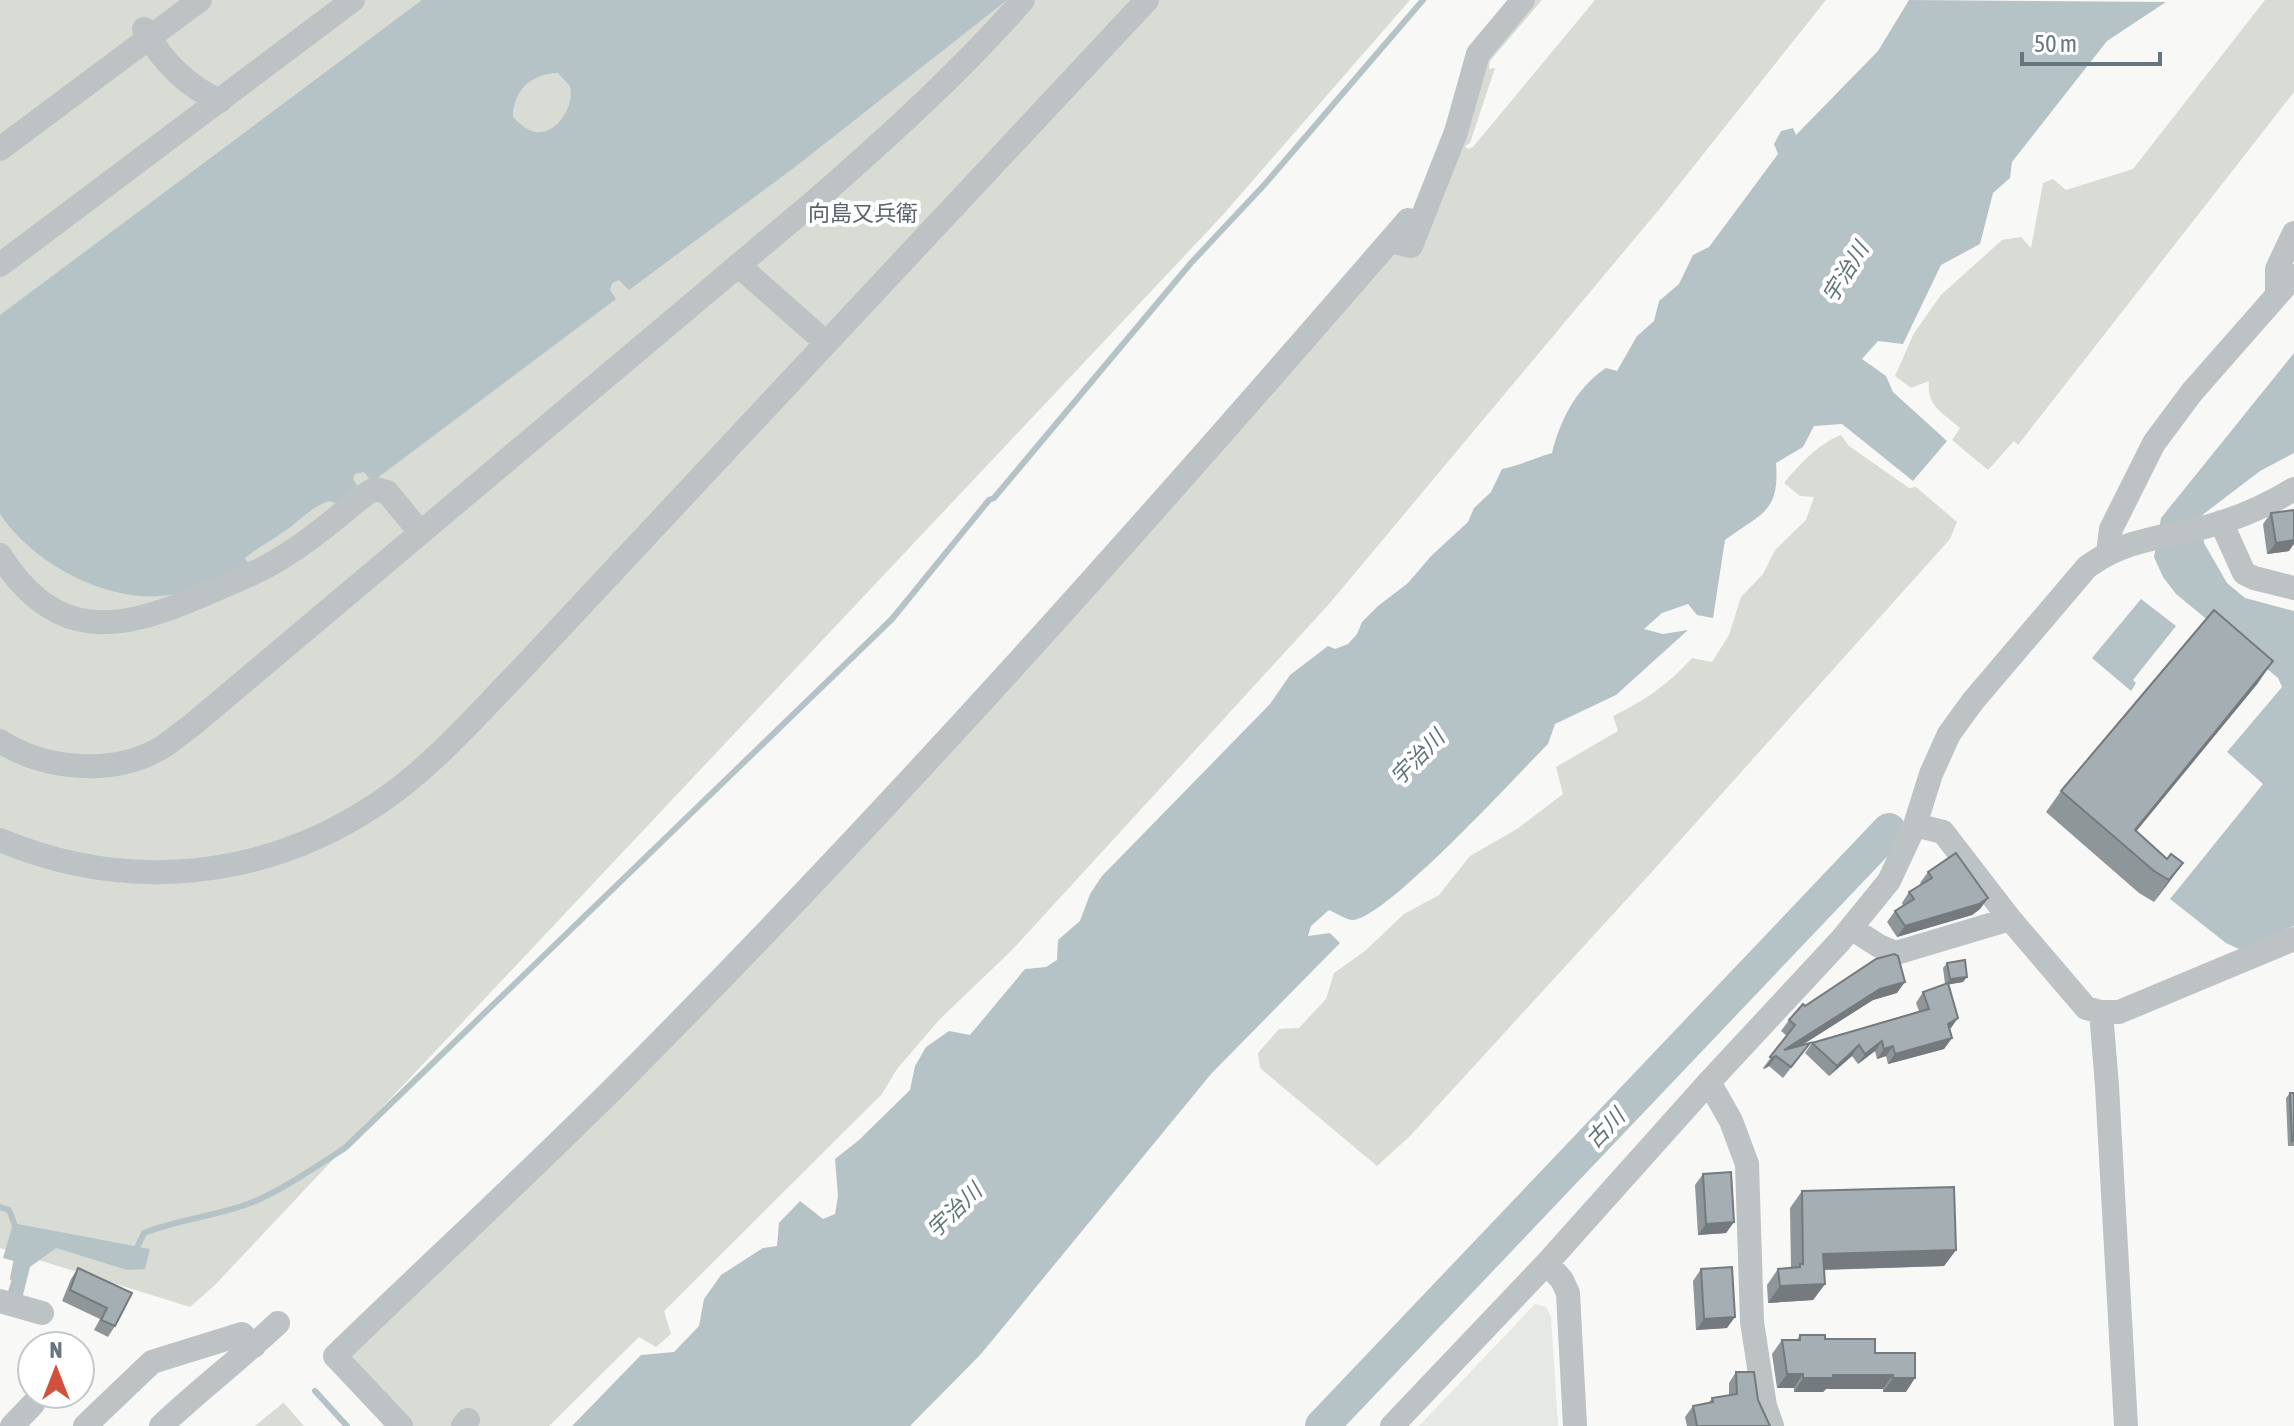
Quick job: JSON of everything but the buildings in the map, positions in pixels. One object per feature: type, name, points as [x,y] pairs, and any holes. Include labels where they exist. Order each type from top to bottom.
[{"type":"street","points":[[0,149],[147,34],[200,0]]},
{"type":"street","points":[[0,265],[353,0]]},
{"type":"street","points":[[0,741],[52,763],[90,767],[128,761],[159,749],[191,726],[917,112],[1023,0]]},
{"type":"street","points":[[0,840],[22,850],[72,864],[122,871],[208,870],[249,863],[290,851],[380,803],[423,768],[515,676],[1147,0]]},
{"type":"street","points":[[401,1426],[335,1356],[617,1084],[876,816],[1182,481],[1408,220],[1399,243],[1411,246],[1456,132],[1478,54],[1523,0]]},
{"type":"street","points":[[147,34],[180,77],[200,92],[220,101]]},
{"type":"street","points":[[2277,295],[2277,269],[2294,233]]},
{"type":"street","points":[[738,265],[815,333]]},
{"type":"street","points":[[2108,552],[2111,529],[2154,443],[2192,392],[2294,276]]},
{"type":"street","points":[[0,555],[14,578],[57,614],[93,623],[119,623],[190,601],[257,572],[286,555],[375,489],[387,492],[420,532]]},
{"type":"street","points":[[1392,1426],[1547,1263],[1851,928],[1889,881],[1915,825],[1931,774],[1949,734],[1973,701],[2087,567],[2108,552],[2213,524],[2275,501],[2294,489]]},
{"type":"street","points":[[2213,524],[2244,573],[2294,588]]},
{"type":"street","points":[[1915,825],[1943,832],[2010,919],[2086,1008],[2119,1012],[2294,939]]},
{"type":"street","points":[[1851,928],[1896,953],[2010,919]]},
{"type":"street","points":[[2101,1012],[2126,1426]]},
{"type":"street","points":[[1709,1082],[1731,1121],[1747,1164],[1752,1322],[1765,1406],[1772,1426]]},
{"type":"street","points":[[1547,1263],[1562,1280],[1568,1293],[1575,1426]]},
{"type":"street","points":[[161,1426],[278,1323]]},
{"type":"street","points":[[85,1426],[152,1362],[242,1334],[254,1346]]},
{"type":"street","points":[[12,1426],[27,1410]]},
{"type":"shaded area","points":[[0,0],[1410,0],[1221,217],[215,1285],[190,1307],[0,1248]]},
{"type":"shaded area","points":[[1523,0],[1542,0],[1490,61],[1489,69],[1495,68],[1470,143],[1465,146],[1468,149],[1473,147],[1595,0],[1826,0],[1662,206],[1329,604],[1012,950],[940,1019],[897,1069],[882,1094],[664,1311],[671,1334],[656,1347],[639,1337],[549,1426],[401,1426],[335,1356],[617,1084],[1399,243],[1478,54]]},
{"type":"shaded area","points":[[2265,0],[2294,0],[2294,92],[2018,445],[2014,441],[1988,470],[1952,440],[1960,428],[1933,403],[1929,381],[1911,388],[1895,376],[1914,333],[1941,295],[2002,240],[2021,237],[2031,248],[2043,183],[2053,179],[2066,190],[2133,169]]},
{"type":"shaded area","points":[[1841,435],[1849,446],[1909,488],[1916,487],[1957,522],[1950,539],[1649,875],[1410,1136],[1377,1166],[1260,1068],[1258,1053],[1279,1029],[1299,1028],[1326,999],[1334,973],[1365,951],[1404,914],[1439,895],[1470,856],[1517,829],[1563,794],[1556,767],[1618,731],[1613,716],[1656,691],[1692,658],[1712,662],[1729,635],[1741,597],[1763,574],[1775,550],[1806,520],[1814,497],[1800,496],[1784,483],[1817,449]]},
{"type":"shaded area","points":[[1535,1304],[1546,1307],[1551,1316],[1558,1426],[1419,1426]]},
{"type":"shaded area","points":[[283,1403],[304,1426],[255,1426]]},
{"type":"water","points":[[422,0],[1007,0],[799,164],[629,290],[619,280],[612,283],[610,290],[616,299],[372,482],[364,472],[355,474],[353,479],[361,491],[343,506],[330,501],[317,507],[245,558],[251,568],[194,589],[151,596],[101,588],[77,578],[33,550],[0,514],[0,315]],"holes":[[[558,73],[570,86],[567,110],[550,129],[535,132],[513,117],[520,91],[532,80]]]},
{"type":"water","name":"宇治川","points":[[1909,0],[2166,2],[2107,41],[2012,162],[2010,178],[1993,193],[1980,244],[1941,265],[1903,344],[1878,341],[1862,359],[1886,376],[1893,392],[1947,441],[1913,481],[1842,424],[1814,426],[1803,447],[1776,463],[1775,492],[1766,510],[1725,540],[1713,618],[1697,615],[1688,604],[1662,613],[1644,629],[1663,634],[1688,630],[1616,695],[1555,724],[1548,744],[1420,873],[1368,914],[1352,920],[1329,910],[1311,926],[1308,936],[1330,933],[1340,943],[1211,1074],[981,1354],[910,1426],[572,1426],[641,1355],[674,1352],[699,1326],[704,1299],[721,1275],[763,1248],[777,1246],[779,1223],[800,1201],[823,1219],[835,1214],[838,1196],[835,1159],[910,1090],[915,1066],[926,1047],[949,1031],[970,1035],[1025,969],[1046,967],[1057,960],[1058,940],[1080,921],[1090,894],[1102,876],[1270,704],[1290,675],[1328,646],[1335,649],[1348,644],[1362,622],[1408,583],[1431,556],[1468,522],[1474,508],[1491,492],[1502,469],[1552,453],[1560,428],[1578,395],[1606,368],[1617,371],[1637,336],[1654,321],[1659,301],[1679,284],[1693,255],[1709,247],[1778,154],[1774,144],[1781,131],[1793,128],[1796,135],[1878,51]]},
{"type":"water","points":[[2294,353],[2294,453],[2260,471],[2201,516],[2204,543],[2227,583],[2245,598],[2294,611],[2294,926],[2241,950],[2226,943],[2170,899],[2263,784],[2227,752],[2282,687],[2278,678],[2176,594],[2163,577],[2154,557],[2161,518]]},
{"type":"water","points":[[2141,599],[2176,626],[2133,680],[2136,683],[2131,691],[2092,658]]},
{"type":"water","points":[[18,1224],[150,1249],[145,1269],[127,1270],[56,1248],[30,1267],[22,1299],[7,1295],[17,1262],[3,1258],[12,1227]]},
{"type":"waterway","points":[[134,1254],[144,1233],[253,1202],[289,1184],[345,1148],[892,619],[1191,263],[1265,184],[1423,0]]},
{"type":"waterway","name":"古川","points":[[1322,1426],[1889,830]]},
{"type":"waterway","points":[[0,1207],[9,1210],[17,1231]]},
{"type":"waterway","points":[[13,1278],[18,1254]]},
{"type":"waterway","points":[[315,1391],[347,1426]]},
{"type":"district","name":"向島又兵衛","points":[[863,213]]}]
